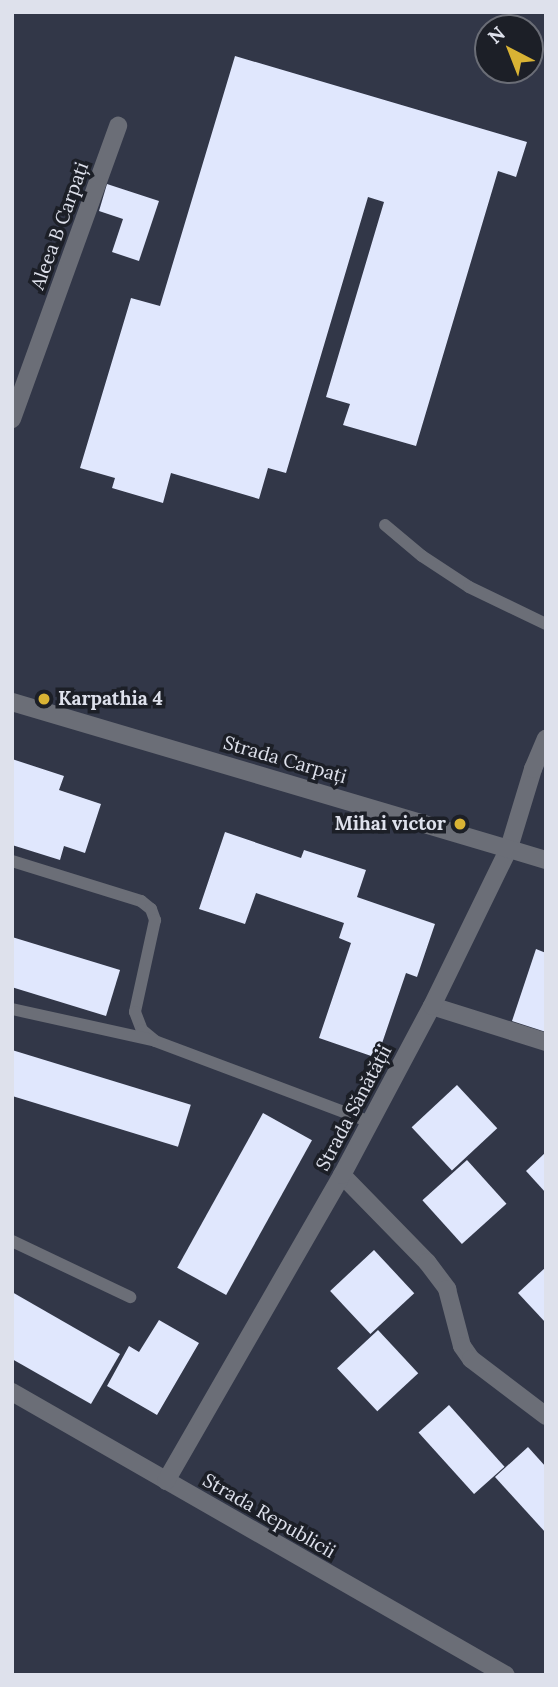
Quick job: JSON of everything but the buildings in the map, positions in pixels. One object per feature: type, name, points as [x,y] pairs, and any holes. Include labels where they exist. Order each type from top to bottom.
[{"type":"street","name":"Aleea B Carpați","points":[[12,419],[118,126]]},
{"type":"street","name":"Strada Carpați","points":[[12,702],[546,860]]},
{"type":"street","name":"Strada Sănătății","points":[[166,1482],[342,1175],[432,1006],[509,848],[533,769],[546,739]]},
{"type":"street","points":[[432,1006],[546,1042]]},
{"type":"street","points":[[342,1175],[427,1262],[447,1290],[462,1346],[471,1359],[546,1416]]},
{"type":"street","name":"Strada Republicii","points":[[12,1392],[506,1675]]},
{"type":"lane","points":[[385,525],[422,556],[469,587],[546,624]]},
{"type":"lane","points":[[12,861],[141,901],[151,909],[155,920],[135,1012],[142,1030],[155,1041]]},
{"type":"lane","points":[[12,1009],[155,1041],[371,1122]]},
{"type":"lane","points":[[12,1241],[130,1297]]},
{"type":"place","name":"Karpathia 4","points":[[44,699]]},
{"type":"place","name":"Mihai victor","points":[[460,824]]}]
